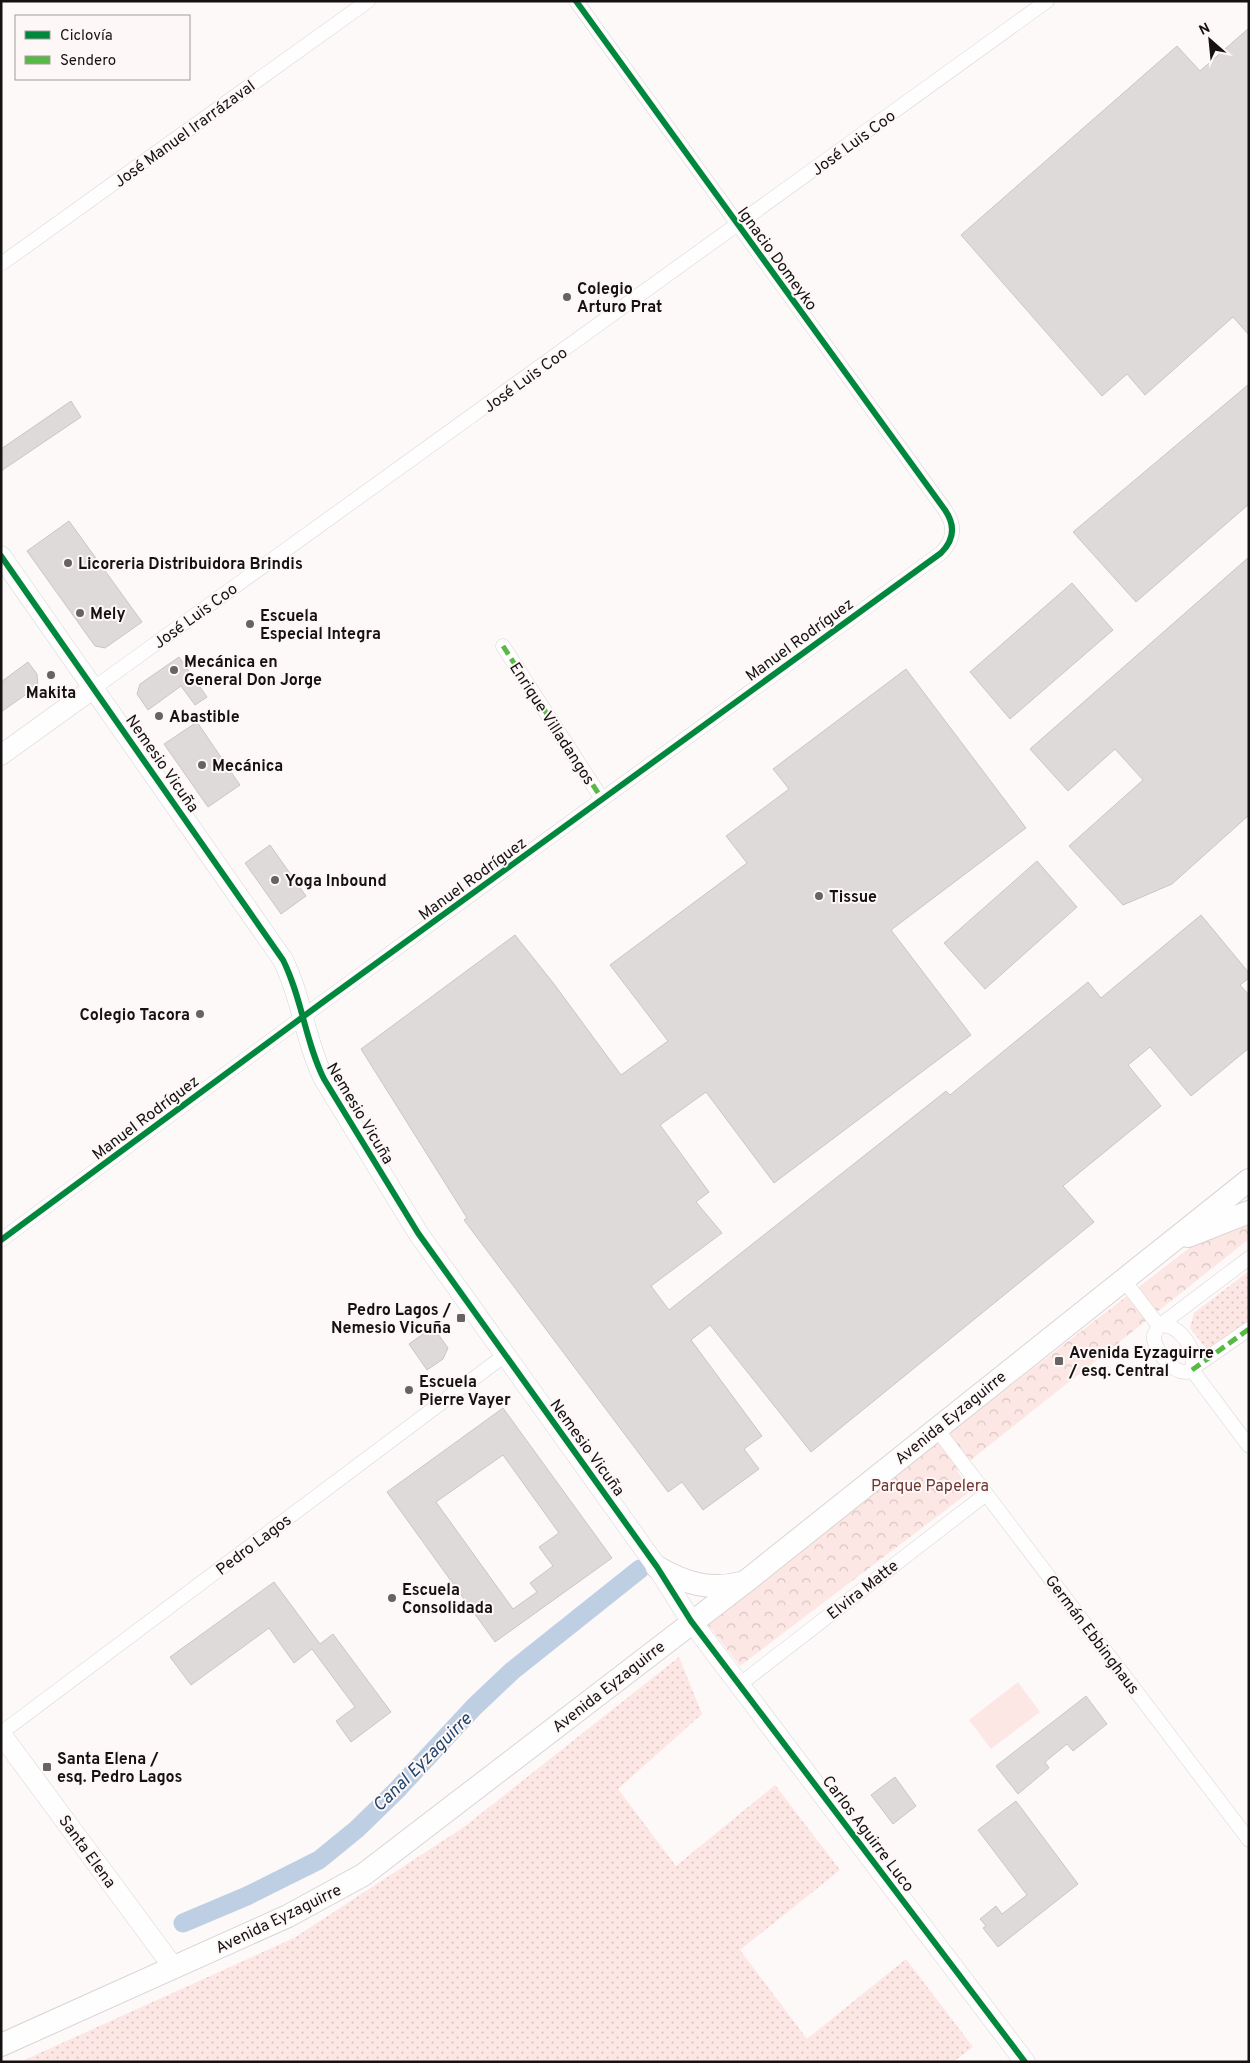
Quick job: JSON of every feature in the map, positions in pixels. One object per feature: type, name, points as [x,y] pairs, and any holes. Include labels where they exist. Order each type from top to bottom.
[{"type":"main road","name":"Avenida Eyzaguirre","points":[[1,2045],[288,1916],[363,1875],[421,1832],[691,1621],[745,1582],[1249,1180]]},
{"type":"main road","name":"Avenida Eyzaguirre","points":[[1164,1246],[1249,1212]]},
{"type":"main road","points":[[657,1567],[679,1579],[705,1586],[732,1585],[745,1582]]},
{"type":"street","name":"José Manuel Irarrázaval","points":[[1,264],[368,1]]},
{"type":"street","name":"Ignacio Domeyko","points":[[576,1],[737,226],[950,517],[952,533]]},
{"type":"street","name":"José Luis Coo","points":[[1,755],[1047,1]]},
{"type":"street","name":"Manuel Rodríguez","points":[[1,1240],[941,553],[946,548],[952,533]]},
{"type":"street","name":"Nemesio Vicuña","points":[[1,556],[276,949],[294,983],[313,1057],[324,1080],[418,1233],[657,1567],[691,1621]]},
{"type":"street","name":"Enrique Villadangos","points":[[503,646],[602,799]]},
{"type":"street","points":[[1249,1258],[1159,1326],[1154,1335],[1158,1349],[1177,1371],[1192,1370],[1249,1329]]},
{"type":"street","points":[[1124,1279],[1159,1326]]},
{"type":"street","points":[[1159,1326],[1170,1325],[1178,1332],[1194,1355],[1192,1370],[1249,1446]]},
{"type":"street","name":"Pedro Lagos","points":[[1,1734],[505,1355]]},
{"type":"street","name":"Germán Ebbinghaus","points":[[936,1428],[1249,1840]]},
{"type":"street","name":"Elvira Matte","points":[[739,1685],[986,1494]]},
{"type":"street","name":"Carlos Aguirre Luco","points":[[691,1621],[1025,2062]]},
{"type":"street","name":"Santa Elena","points":[[1,1734],[174,1968]]},
{"type":"green space","name":"Parque Papelera","points":[[1249,1202],[1249,1239],[957,1471],[972,1490],[740,1666],[705,1621]]},
{"type":"green space","points":[[1249,1271],[1249,1321],[1209,1352],[1190,1328],[1194,1313]]},
{"type":"green space","points":[[679,1657],[702,1714],[618,1789],[676,1866],[775,1785],[840,1870],[740,1950],[807,2039],[906,1959],[973,2047],[953,2062],[20,2062],[294,1938],[464,1827]]},
{"type":"green space","points":[[1018,1682],[1040,1712],[991,1749],[969,1720]]},
{"type":"building","points":[[1249,28],[1249,335],[1233,317],[1145,395],[1127,374],[1102,396],[961,235],[1177,46],[1200,71]]},
{"type":"building","points":[[1249,384],[1249,504],[1136,602],[1073,532]]},
{"type":"building","points":[[71,401],[81,417],[1,471],[1,449]]},
{"type":"building","points":[[69,521],[142,622],[105,648],[95,646],[27,551]]},
{"type":"building","points":[[1249,557],[1249,815],[1172,884],[1123,905],[1069,846],[1143,780],[1115,749],[1068,791],[1030,749]]},
{"type":"building","points":[[1072,583],[1113,630],[1010,719],[970,672]]},
{"type":"building","name":"Mecánica en General Don Jorge","points":[[179,657],[207,697],[195,705],[181,686],[148,710],[137,694],[140,684]]},
{"type":"building","points":[[28,662],[37,674],[38,686],[1,712],[1,682]]},
{"type":"building","points":[[906,669],[1026,828],[891,930],[971,1035],[774,1183],[706,1092],[660,1125],[709,1192],[696,1202],[722,1233],[651,1286],[669,1310],[946,1091],[950,1095],[1088,982],[1101,998],[1201,915],[1249,973],[1249,978],[1240,985],[1249,995],[1249,1048],[1191,1096],[1150,1047],[1128,1065],[1161,1106],[1063,1186],[1094,1222],[811,1452],[710,1325],[691,1340],[762,1436],[744,1449],[759,1469],[703,1510],[682,1482],[668,1492],[464,1220],[467,1218],[361,1049],[515,935],[554,984],[621,1075],[668,1041],[610,965],[747,863],[726,836],[789,789],[773,769]]},
{"type":"building","name":"Mecánica","points":[[197,722],[240,785],[208,807],[164,744]]},
{"type":"building","name":"Yoga Inbound","points":[[270,845],[306,896],[281,914],[245,863]]},
{"type":"building","points":[[1037,861],[1077,907],[985,989],[944,943]]},
{"type":"building","points":[[433,1327],[448,1348],[443,1359],[427,1370],[409,1344]]},
{"type":"building","points":[[503,1408],[612,1558],[495,1642],[387,1492]],"holes":[[[503,1455],[559,1533],[539,1547],[553,1566],[530,1583],[537,1592],[513,1609],[436,1502]]]},
{"type":"building","points":[[274,1582],[320,1644],[333,1634],[391,1712],[351,1742],[336,1721],[355,1707],[312,1649],[294,1663],[269,1628],[191,1685],[170,1657]]},
{"type":"building","points":[[1086,1696],[1107,1724],[1073,1751],[1067,1744],[1045,1762],[1049,1768],[1018,1794],[996,1766]]},
{"type":"building","points":[[895,1777],[916,1806],[893,1824],[871,1795]]},
{"type":"building","points":[[1016,1801],[1078,1884],[998,1947],[983,1928],[986,1926],[980,1919],[996,1906],[1002,1914],[1027,1895],[978,1830]]},
{"type":"waterway","name":"Canal Eyzaguirre","points":[[183,1923],[247,1896],[319,1860],[357,1829],[396,1791],[474,1707],[512,1671],[640,1569]]},
{"type":"marked path","points":[[503,646],[602,799]]},
{"type":"marked path","points":[[1192,1370],[1249,1329]]},
{"type":"cycle path","points":[[1,1240],[323,1002],[941,553],[949,543],[952,527],[945,510],[576,1]]},
{"type":"cycle path","points":[[1,556],[283,960],[295,989],[312,1050],[324,1079],[418,1233],[657,1567],[691,1621],[1025,2062]]},
{"type":"place","name":"Colegio Arturo Prat","points":[[567,297]]},
{"type":"place","name":"Licoreria Distribuidora Brindis","points":[[68,563]]},
{"type":"place","name":"Mely","points":[[80,613]]},
{"type":"place","name":"Escuela Especial Integra","points":[[250,624]]},
{"type":"place","name":"Mecánica en General Don Jorge","points":[[174,670]]},
{"type":"place","name":"Makita","points":[[51,675]]},
{"type":"place","name":"Abastible","points":[[159,716]]},
{"type":"place","name":"Mecánica","points":[[202,765]]},
{"type":"place","name":"Yoga Inbound","points":[[275,880]]},
{"type":"place","name":"Tissue","points":[[819,896]]},
{"type":"place","name":"Colegio Tacora","points":[[200,1014]]},
{"type":"place","name":"Pedro Lagos / Nemesio Vicuña","points":[[461,1318]]},
{"type":"place","name":"Avenida Eyzaguirre / esq. Central","points":[[1059,1361]]},
{"type":"place","name":"Escuela Pierre Vayer","points":[[409,1390]]},
{"type":"place","name":"Escuela Consolidada","points":[[392,1598]]},
{"type":"place","name":"Santa Elena / esq. Pedro Lagos","points":[[47,1767]]}]
